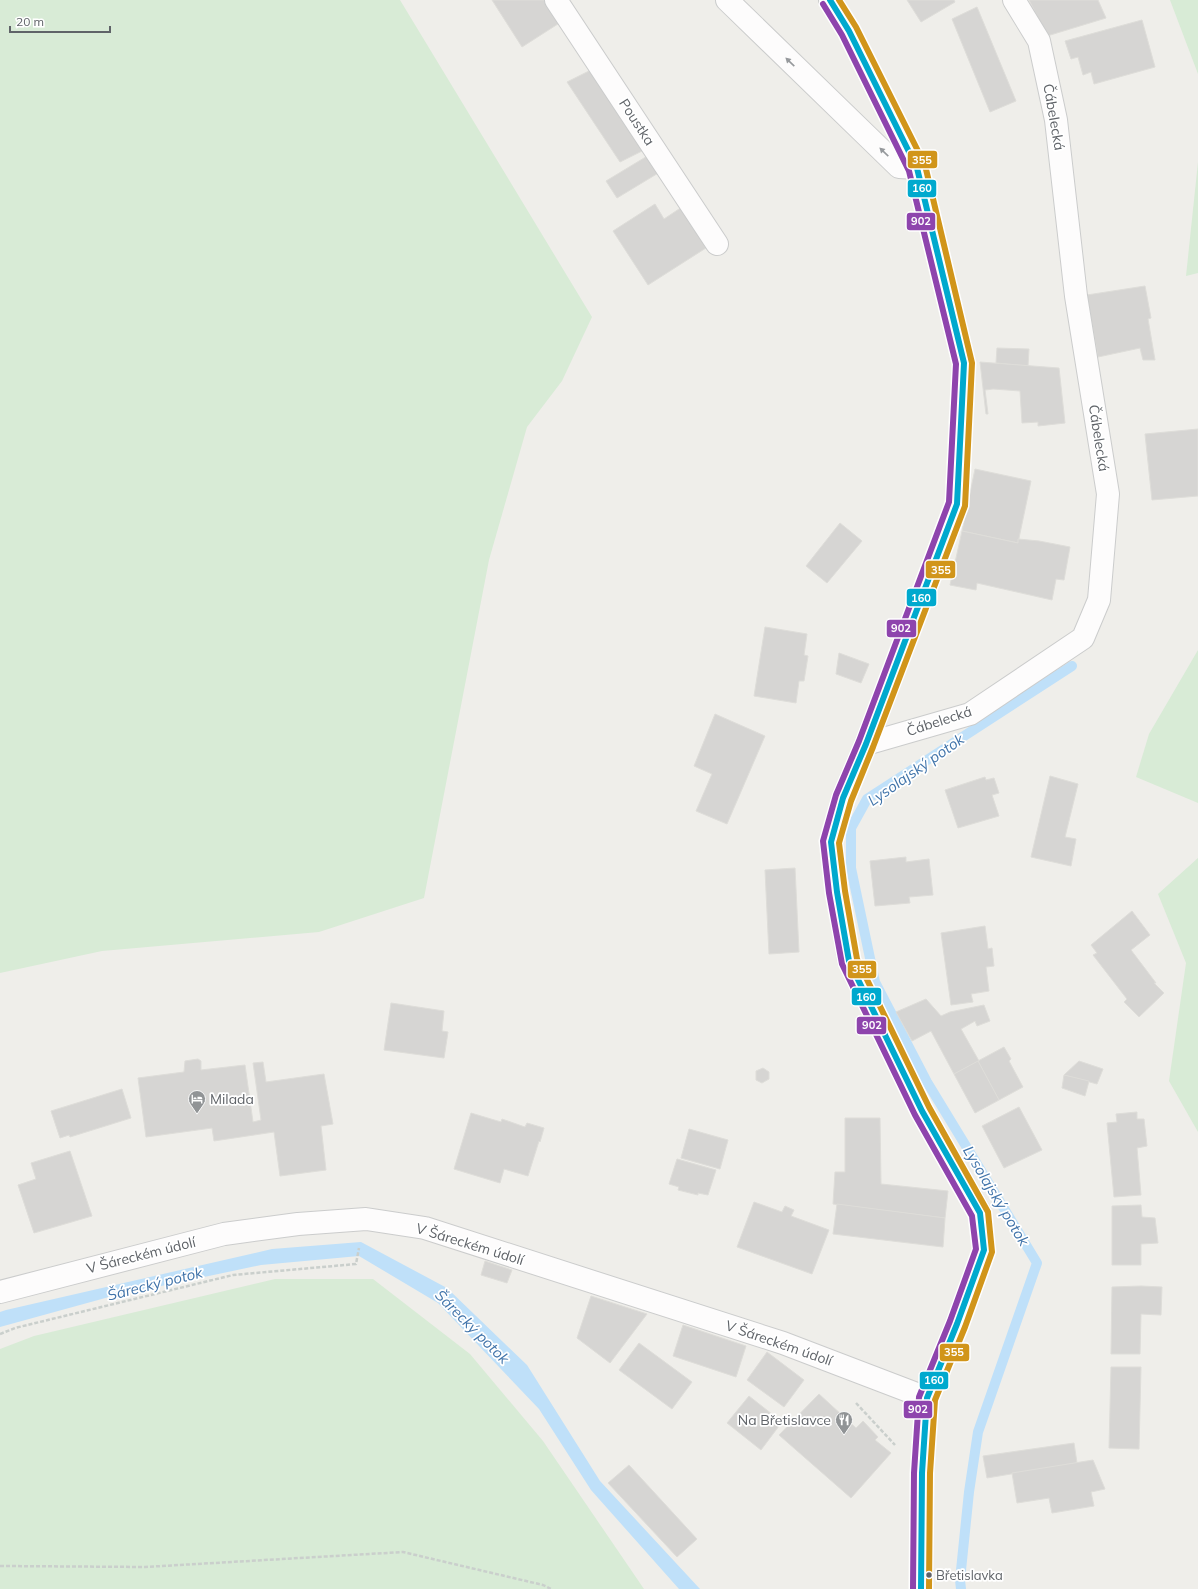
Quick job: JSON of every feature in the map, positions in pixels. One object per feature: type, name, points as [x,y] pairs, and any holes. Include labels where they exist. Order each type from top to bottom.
[{"type":"street","name":"Poustka","points":[[556,0],[717,244]]},
{"type":"street","points":[[727,0],[899,167],[917,168]]},
{"type":"street","points":[[830,0],[849,31],[917,168],[964,362],[957,504],[866,744],[843,798],[831,842],[837,892],[849,961],[922,1111],[980,1213],[984,1250],[957,1324],[927,1398],[922,1473],[921,1589]]},
{"type":"street","name":"Čábelecká","points":[[866,744],[970,714],[1083,638],[1099,600],[1108,494],[1076,296],[1056,120],[1038,41],[1014,0]]},
{"type":"street","name":"V Šáreckém údolí","points":[[0,1292],[224,1234],[298,1224],[366,1219],[425,1228],[783,1343],[927,1398]]},
{"type":"path","points":[[0,1334],[15,1328],[233,1275],[356,1264],[366,1219]]},
{"type":"path","points":[[0,1566],[145,1567],[403,1552],[543,1585],[551,1589]]},
{"type":"green space","points":[[0,0],[400,0],[592,317],[562,381],[527,427],[489,560],[424,898],[319,932],[102,951],[0,973]]},
{"type":"green space","points":[[1170,0],[1198,0],[1198,74]]},
{"type":"green space","points":[[1198,162],[1198,273],[1186,276]]},
{"type":"green space","points":[[1198,650],[1198,803],[1136,777],[1149,734]]},
{"type":"green space","points":[[1198,858],[1198,1132],[1169,1081],[1186,963],[1158,894]]},
{"type":"green space","points":[[275,1279],[373,1279],[470,1354],[543,1441],[644,1589],[0,1589],[0,1349],[34,1336]]},
{"type":"water","name":"Šárecký potok","points":[[361,1242],[447,1288],[527,1365],[600,1481],[700,1589],[679,1589],[591,1490],[539,1409],[438,1303],[359,1256],[261,1265],[109,1297],[0,1327],[0,1312],[6,1310],[272,1249]]},
{"type":"building","points":[[492,0],[547,0],[561,22],[522,47]]},
{"type":"building","points":[[907,0],[954,0],[955,2],[921,22]]},
{"type":"building","points":[[1029,0],[1098,0],[1106,18],[1047,36]]},
{"type":"building","points":[[977,7],[1016,101],[990,112],[952,19]]},
{"type":"building","points":[[1142,20],[1155,67],[1094,84],[1091,72],[1083,75],[1078,57],[1071,59],[1065,41]]},
{"type":"building","points":[[591,70],[644,150],[620,162],[567,82]]},
{"type":"building","points":[[649,155],[660,172],[617,198],[606,181]]},
{"type":"building","points":[[655,204],[664,219],[682,207],[706,248],[648,285],[613,231]]},
{"type":"building","points":[[1145,286],[1151,318],[1148,319],[1155,360],[1143,360],[1140,348],[1098,357],[1087,295]]},
{"type":"building","points":[[997,348],[1029,349],[1028,366],[996,363]]},
{"type":"building","points":[[980,362],[1059,368],[1065,423],[1038,426],[1038,422],[1022,423],[1020,391],[993,389],[985,390],[988,414],[986,414]]},
{"type":"building","points":[[1198,429],[1198,496],[1152,500],[1145,434]]},
{"type":"building","points":[[975,469],[1031,481],[1018,543],[962,531]]},
{"type":"building","points":[[840,523],[862,541],[827,583],[806,566]]},
{"type":"building","points":[[962,531],[1018,543],[1018,539],[1039,541],[1070,547],[1064,580],[1056,579],[1052,600],[977,583],[976,590],[950,585]]},
{"type":"building","points":[[765,627],[807,634],[804,655],[808,656],[804,681],[799,681],[796,703],[754,696]]},
{"type":"building","points":[[839,653],[869,664],[861,683],[836,674]]},
{"type":"building","points":[[715,714],[765,736],[727,824],[696,811],[712,774],[694,766]]},
{"type":"building","points":[[1050,776],[1078,784],[1065,837],[1076,839],[1071,866],[1031,857]]},
{"type":"building","points":[[985,777],[986,780],[994,778],[999,793],[992,795],[999,816],[958,828],[945,790]]},
{"type":"building","points":[[906,857],[906,862],[929,859],[933,895],[909,897],[910,903],[875,906],[870,861]]},
{"type":"building","points":[[795,868],[799,952],[769,954],[765,870]]},
{"type":"building","points":[[1132,911],[1150,935],[1131,950],[1156,983],[1154,983],[1164,993],[1139,1017],[1124,1002],[1127,999],[1093,955],[1097,953],[1091,945]]},
{"type":"building","points":[[985,926],[988,949],[992,948],[994,966],[986,967],[989,991],[971,994],[973,1002],[951,1005],[941,933]]},
{"type":"building","points":[[926,999],[941,1016],[950,1012],[984,1005],[990,1021],[977,1026],[975,1021],[961,1029],[979,1061],[954,1074],[931,1031],[912,1041],[896,1012]]},
{"type":"building","points":[[391,1003],[444,1011],[442,1031],[448,1032],[444,1058],[384,1050]]},
{"type":"building","points":[[1004,1047],[1011,1059],[1009,1061],[1023,1087],[999,1100],[978,1061]]},
{"type":"building","name":"Milada","points":[[198,1059],[201,1061],[201,1070],[245,1065],[253,1122],[261,1120],[253,1063],[263,1062],[266,1082],[324,1074],[333,1124],[321,1126],[326,1170],[280,1176],[274,1132],[214,1141],[212,1128],[146,1137],[138,1078],[184,1072],[185,1061]]},
{"type":"building","points":[[978,1061],[999,1100],[975,1113],[954,1074]]},
{"type":"building","points":[[1079,1061],[1103,1069],[1097,1084],[1064,1075]]},
{"type":"building","points":[[763,1068],[769,1072],[769,1079],[762,1083],[756,1080],[756,1071]]},
{"type":"building","points":[[1064,1075],[1089,1081],[1085,1096],[1062,1088]]},
{"type":"building","points":[[122,1089],[131,1118],[70,1137],[69,1135],[60,1138],[51,1111]]},
{"type":"building","points":[[1019,1107],[1042,1150],[1004,1168],[982,1126]]},
{"type":"building","points":[[1137,1112],[1137,1119],[1144,1119],[1147,1146],[1137,1148],[1141,1195],[1114,1197],[1107,1123],[1117,1122],[1116,1114]]},
{"type":"building","points":[[471,1113],[501,1122],[502,1119],[525,1127],[527,1123],[544,1128],[528,1176],[504,1169],[500,1183],[454,1169]]},
{"type":"building","points":[[845,1118],[880,1118],[881,1184],[948,1191],[945,1218],[833,1204],[835,1172],[845,1172]]},
{"type":"building","points":[[689,1129],[728,1140],[720,1169],[681,1158]]},
{"type":"building","points":[[70,1151],[92,1216],[34,1233],[18,1185],[36,1179],[31,1163]]},
{"type":"building","points":[[677,1159],[716,1170],[708,1195],[698,1193],[698,1195],[678,1190],[679,1187],[669,1184]]},
{"type":"building","points":[[754,1202],[782,1212],[785,1206],[794,1210],[791,1216],[829,1230],[812,1274],[737,1247]]},
{"type":"building","points":[[837,1204],[945,1218],[943,1247],[833,1234]]},
{"type":"building","points":[[1141,1205],[1142,1217],[1155,1218],[1158,1243],[1141,1244],[1141,1265],[1112,1265],[1112,1206]]},
{"type":"building","points":[[485,1261],[512,1270],[507,1283],[481,1275]]},
{"type":"building","points":[[1112,1287],[1162,1287],[1161,1315],[1141,1314],[1140,1354],[1111,1354]]},
{"type":"building","points":[[591,1296],[647,1314],[610,1363],[577,1338]]},
{"type":"building","points":[[683,1325],[746,1346],[736,1377],[673,1356]]},
{"type":"building","points":[[639,1343],[692,1382],[672,1409],[619,1370]]},
{"type":"building","points":[[767,1352],[804,1380],[784,1407],[747,1380]]},
{"type":"building","points":[[1111,1367],[1141,1367],[1139,1449],[1109,1448]]},
{"type":"building","points":[[819,1394],[856,1428],[863,1421],[878,1437],[875,1440],[891,1453],[851,1498],[779,1435]]},
{"type":"building","points":[[749,1396],[782,1422],[761,1450],[727,1423]]},
{"type":"building","points":[[1074,1443],[1077,1463],[987,1478],[983,1456]]},
{"type":"building","points":[[1093,1460],[1105,1489],[1091,1492],[1094,1506],[1052,1513],[1049,1498],[1017,1503],[1012,1473]]},
{"type":"building","points":[[629,1465],[697,1539],[677,1557],[608,1483]]},
{"type":"waterway","name":"Lysolajský potok","points":[[961,1589],[960,1580],[969,1492],[978,1432],[1037,1263],[927,1082],[875,982],[851,868],[851,828],[867,799],[1072,666]]},
{"type":"transit line","name":"160","points":[[830,0],[849,31],[917,168],[964,363],[957,504],[866,744],[843,798],[831,842],[837,892],[849,961],[922,1111],[980,1213],[984,1250],[957,1324],[927,1398],[922,1473],[921,1589]]},
{"type":"transit line","name":"355","points":[[839,0],[856,27],[925,165],[972,363],[965,506],[851,801],[839,843],[845,891],[857,959],[929,1107],[988,1212],[992,1252],[965,1327],[935,1400],[930,1473],[929,1589]]},
{"type":"transit line","name":"902","points":[[823,4],[842,35],[909,171],[956,364],[949,502],[859,741],[836,795],[823,841],[829,893],[842,964],[915,1115],[972,1216],[976,1249],[950,1321],[919,1397],[914,1473],[913,1589]]},
{"type":"place","name":"Milada","points":[[197,1114]]},
{"type":"place","name":"Na Břetislavce","points":[[844,1435]]},
{"type":"place","name":"Břetislavka","points":[[929,1575]]}]
